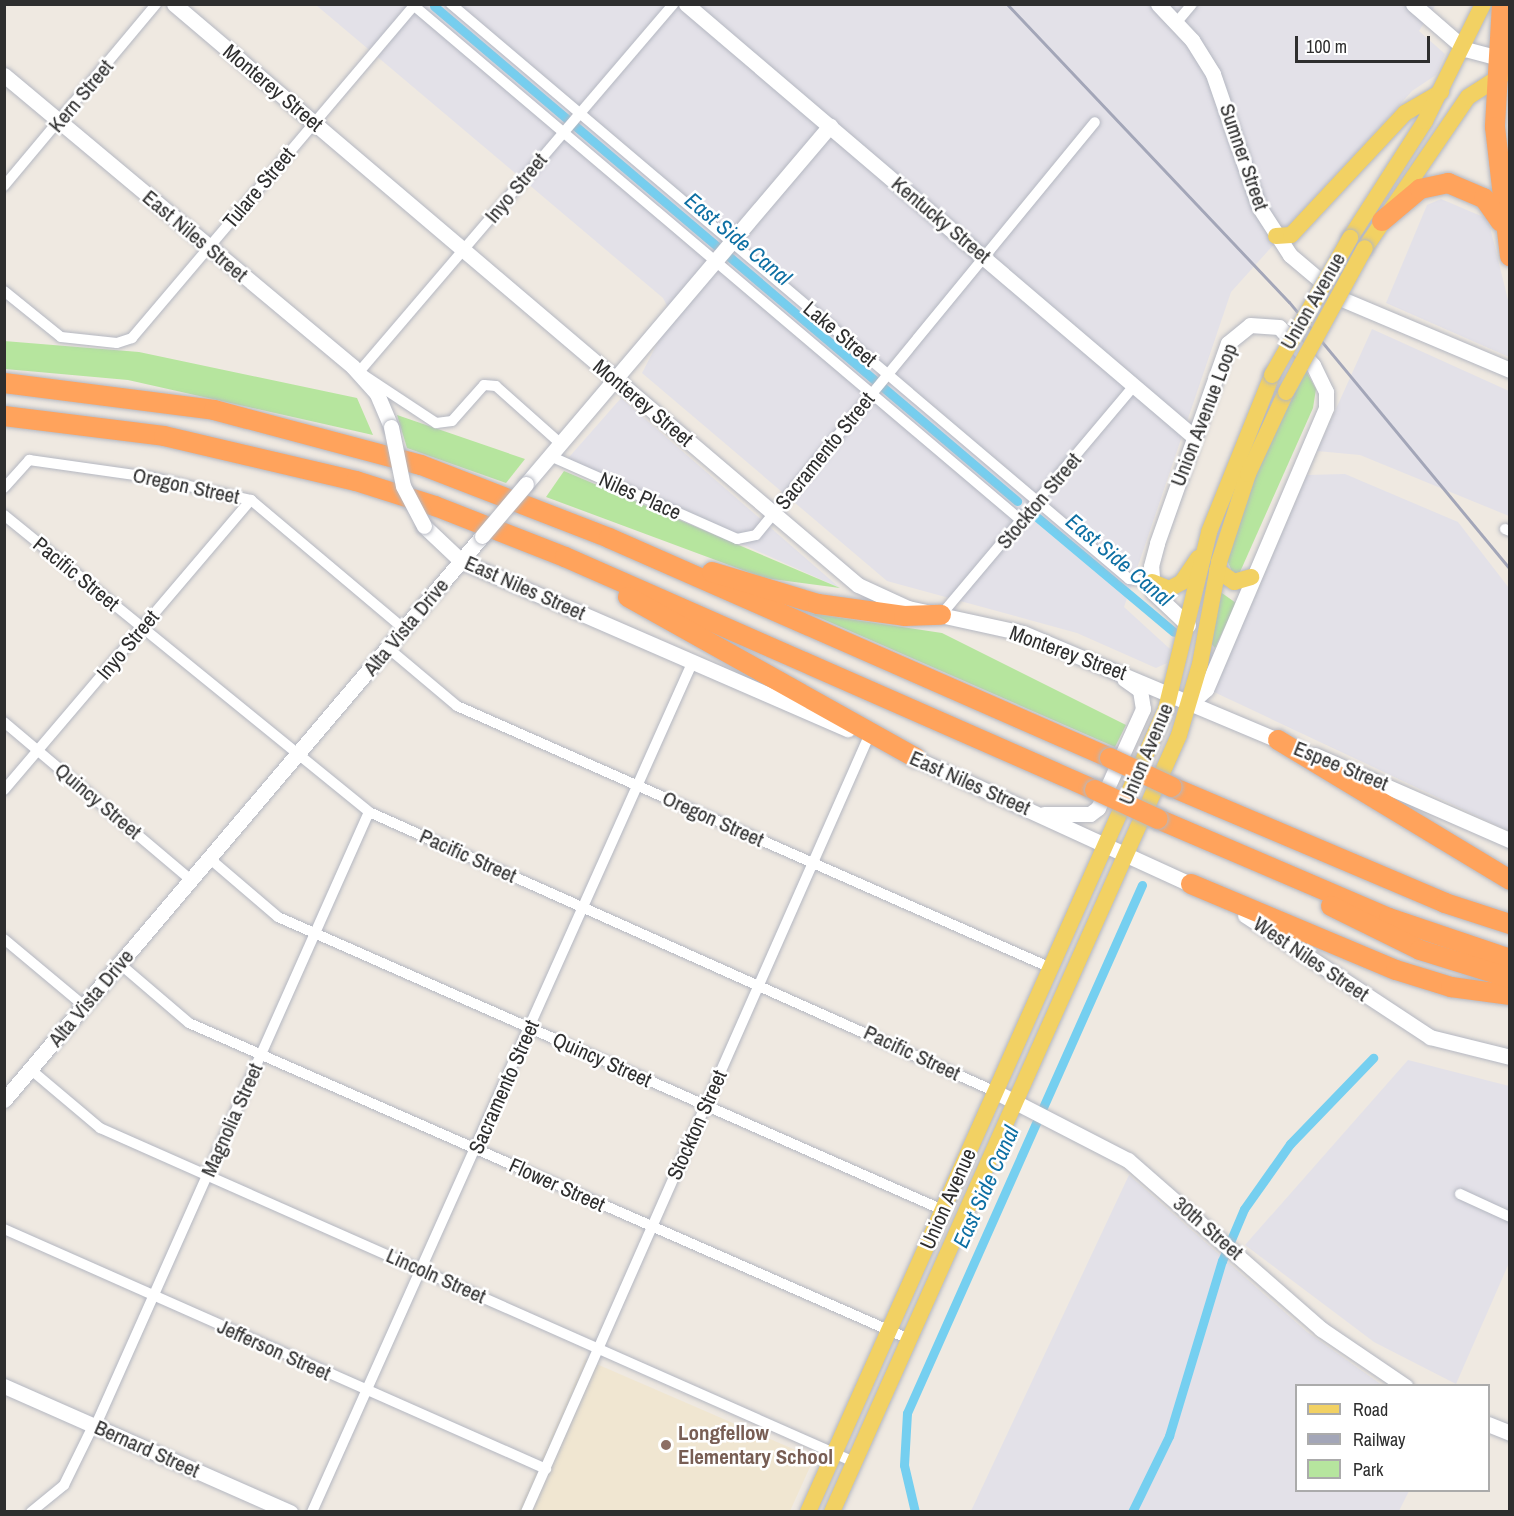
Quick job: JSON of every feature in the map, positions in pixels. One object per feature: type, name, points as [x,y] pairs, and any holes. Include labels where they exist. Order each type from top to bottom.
[{"type":"highway","points":[[1502,4],[1503,227],[1509,256]]},
{"type":"highway","points":[[1382,221],[1420,189],[1448,183],[1484,198],[1503,227]]},
{"type":"highway","points":[[4,383],[140,398],[281,426],[422,465],[609,538],[1172,787],[1384,878],[1509,924]]},
{"type":"highway","points":[[4,416],[164,436],[356,481],[565,558],[1389,918],[1509,959]]},
{"type":"highway","points":[[609,538],[818,604],[904,616],[941,615]]},
{"type":"highway","points":[[565,558],[916,758]]},
{"type":"highway","points":[[1278,740],[1509,880]]},
{"type":"highway","points":[[1293,877],[1377,931],[1509,978]]},
{"type":"highway","points":[[1384,878],[1509,911]]},
{"type":"highway","points":[[1191,884],[1396,970],[1451,987],[1509,995]]},
{"type":"main road","name":"Union Avenue","points":[[832,1512],[1015,1101],[1116,849],[1172,694],[1205,547],[1272,375],[1350,238],[1442,92],[1465,49],[1483,4]]},
{"type":"main road","name":"Union Avenue","points":[[808,1512],[1051,968],[1116,849],[1191,703],[1217,570],[1248,474],[1286,392],[1382,221],[1468,97],[1502,74]]},
{"type":"main road","points":[[1276,236],[1291,235],[1405,113],[1442,92]]},
{"type":"main road","points":[[1152,582],[1169,589],[1182,582],[1205,547]]},
{"type":"main road","points":[[1217,570],[1234,582],[1251,577]]},
{"type":"street","name":"Kern Street","points":[[4,186],[156,4]]},
{"type":"street","name":"Monterey Street","points":[[174,4],[615,380],[873,594],[941,615],[1023,633],[1172,694]]},
{"type":"street","name":"Lake Street","points":[[451,4],[886,376],[1130,579],[1152,582]]},
{"type":"street","name":"Inyo Street","points":[[359,372],[673,4]]},
{"type":"street","name":"Kentucky Street","points":[[686,4],[1194,437]]},
{"type":"street","name":"Sumner Street","points":[[1158,4],[1177,22],[1213,74],[1251,187],[1276,236],[1308,273],[1342,299],[1509,370]]},
{"type":"street","points":[[1177,22],[1192,4]]},
{"type":"street","points":[[1413,4],[1465,49],[1502,58]]},
{"type":"street","name":"Tulare Street","points":[[4,291],[61,337],[125,342],[208,248],[414,5]]},
{"type":"street","name":"Lake Street","points":[[414,5],[1023,522]]},
{"type":"street","name":"East Niles Street","points":[[4,75],[359,372],[377,394],[391,427],[403,486],[424,526],[461,561],[916,758],[1116,849]]},
{"type":"street","name":"Sacramento Street","points":[[729,535],[750,538],[774,514],[1095,122]]},
{"type":"street","name":"Alta Vista Drive","points":[[4,1100],[830,126]]},
{"type":"street","name":"Union Avenue Loop","points":[[1152,582],[1156,543],[1194,437],[1236,332],[1263,323],[1279,327],[1312,365],[1326,392],[1326,408],[1251,577]]},
{"type":"street","points":[[359,372],[436,423],[452,421],[484,385],[496,386],[561,444]]},
{"type":"street","name":"Stockton Street","points":[[941,615],[1023,522],[1135,385]]},
{"type":"street","name":"Niles Place","points":[[550,456],[729,535]]},
{"type":"street","name":"Oregon Street","points":[[4,488],[29,460],[149,477],[251,500],[404,629]]},
{"type":"street","name":"Inyo Street","points":[[4,790],[251,500]]},
{"type":"street","name":"Pacific Street","points":[[4,515],[369,812],[759,984],[996,1092]]},
{"type":"street","name":"Union Avenue","points":[[1191,703],[1206,688],[1251,577]]},
{"type":"street","points":[[1152,582],[1153,592],[1188,624]]},
{"type":"street","name":"Oregon Street","points":[[388,648],[457,706],[1051,968]]},
{"type":"street","name":"Sacramento Street","points":[[312,1512],[693,661]]},
{"type":"street","points":[[1038,814],[1090,814],[1098,808],[1143,709],[1140,690],[1101,663]]},
{"type":"street","name":"Espee Street","points":[[1172,694],[1509,840]]},
{"type":"street","name":"Quincy Street","points":[[4,722],[191,880]]},
{"type":"street","name":"Stockton Street","points":[[526,1512],[868,738]]},
{"type":"street","name":"Magnolia Street","points":[[31,1512],[50,1499],[73,1472],[369,812]]},
{"type":"street","name":"West Niles Street","points":[[1116,849],[1191,884],[1300,946],[1410,1026],[1458,1047],[1509,1057]]},
{"type":"street","name":"Quincy Street","points":[[209,858],[278,917],[943,1210]]},
{"type":"street","points":[[4,939],[84,1006]]},
{"type":"street","name":"Flower Street","points":[[120,964],[189,1023],[909,1339]]},
{"type":"street","name":"Lincoln Street","points":[[30,1069],[100,1128],[854,1462]]},
{"type":"street","name":"30th Street","points":[[996,1092],[1052,1117],[1128,1160],[1349,1351],[1402,1384]]},
{"type":"street","points":[[1460,1194],[1509,1217]]},
{"type":"street","name":"Jefferson Street","points":[[4,1229],[153,1297],[546,1469]]},
{"type":"street","name":"Bernard Street","points":[[4,1386],[290,1512]]},
{"type":"street","points":[[1490,1425],[1509,1433]]},
{"type":"shaded area","points":[[1436,4],[1419,31],[1445,54],[1436,75],[1412,91],[1231,292],[1124,607],[1170,649],[1167,663],[1156,668],[1077,633],[887,581],[642,373],[672,315],[663,298],[316,5]]},
{"type":"shaded area","points":[[1441,199],[1488,219],[1509,304],[1509,357],[1386,303],[1427,205]]},
{"type":"shaded area","points":[[1372,329],[1509,391],[1509,516],[1360,455],[1317,451]]},
{"type":"shaded area","points":[[621,398],[840,588],[563,464]]},
{"type":"shaded area","points":[[1345,474],[1458,522],[1509,588],[1509,831],[1214,692],[1307,475]]},
{"type":"shaded area","points":[[1408,1060],[1509,1086],[1509,1263],[1456,1384],[1374,1342],[1245,1245]]},
{"type":"shaded area","points":[[1129,1175],[1307,1332],[1381,1384],[1295,1384],[1295,1492],[1408,1492],[1399,1511],[971,1511]]},
{"type":"shaded area","name":"Longfellow Elementary School","points":[[585,1359],[814,1458],[790,1511],[518,1512]]},
{"type":"green space","points":[[4,341],[139,352],[357,398],[373,435],[128,380],[5,369]]},
{"type":"green space","points":[[1306,371],[1316,389],[1313,408],[1240,572],[1233,574],[1227,560],[1261,460]]},
{"type":"green space","points":[[397,415],[525,459],[506,483],[407,448]]},
{"type":"green space","points":[[564,471],[840,588],[764,578],[546,497]]},
{"type":"green space","points":[[1219,591],[1236,603],[1215,648],[1210,642]]},
{"type":"green space","points":[[809,613],[942,633],[1126,725],[1115,747]]},
{"type":"waterway","name":"East Side Canal","points":[[434,6],[1017,501]]},
{"type":"waterway","name":"East Side Canal","points":[[1038,518],[1174,632]]},
{"type":"waterway","name":"East Side Canal","points":[[915,1512],[904,1465],[907,1413],[1142,885]]},
{"type":"waterway","points":[[1132,1512],[1169,1436],[1222,1261],[1244,1209],[1290,1144],[1373,1058]]},
{"type":"railway","points":[[1007,4],[1289,302],[1510,569]]},
{"type":"place","name":"Longfellow Elementary School","points":[[666,1445]]}]
